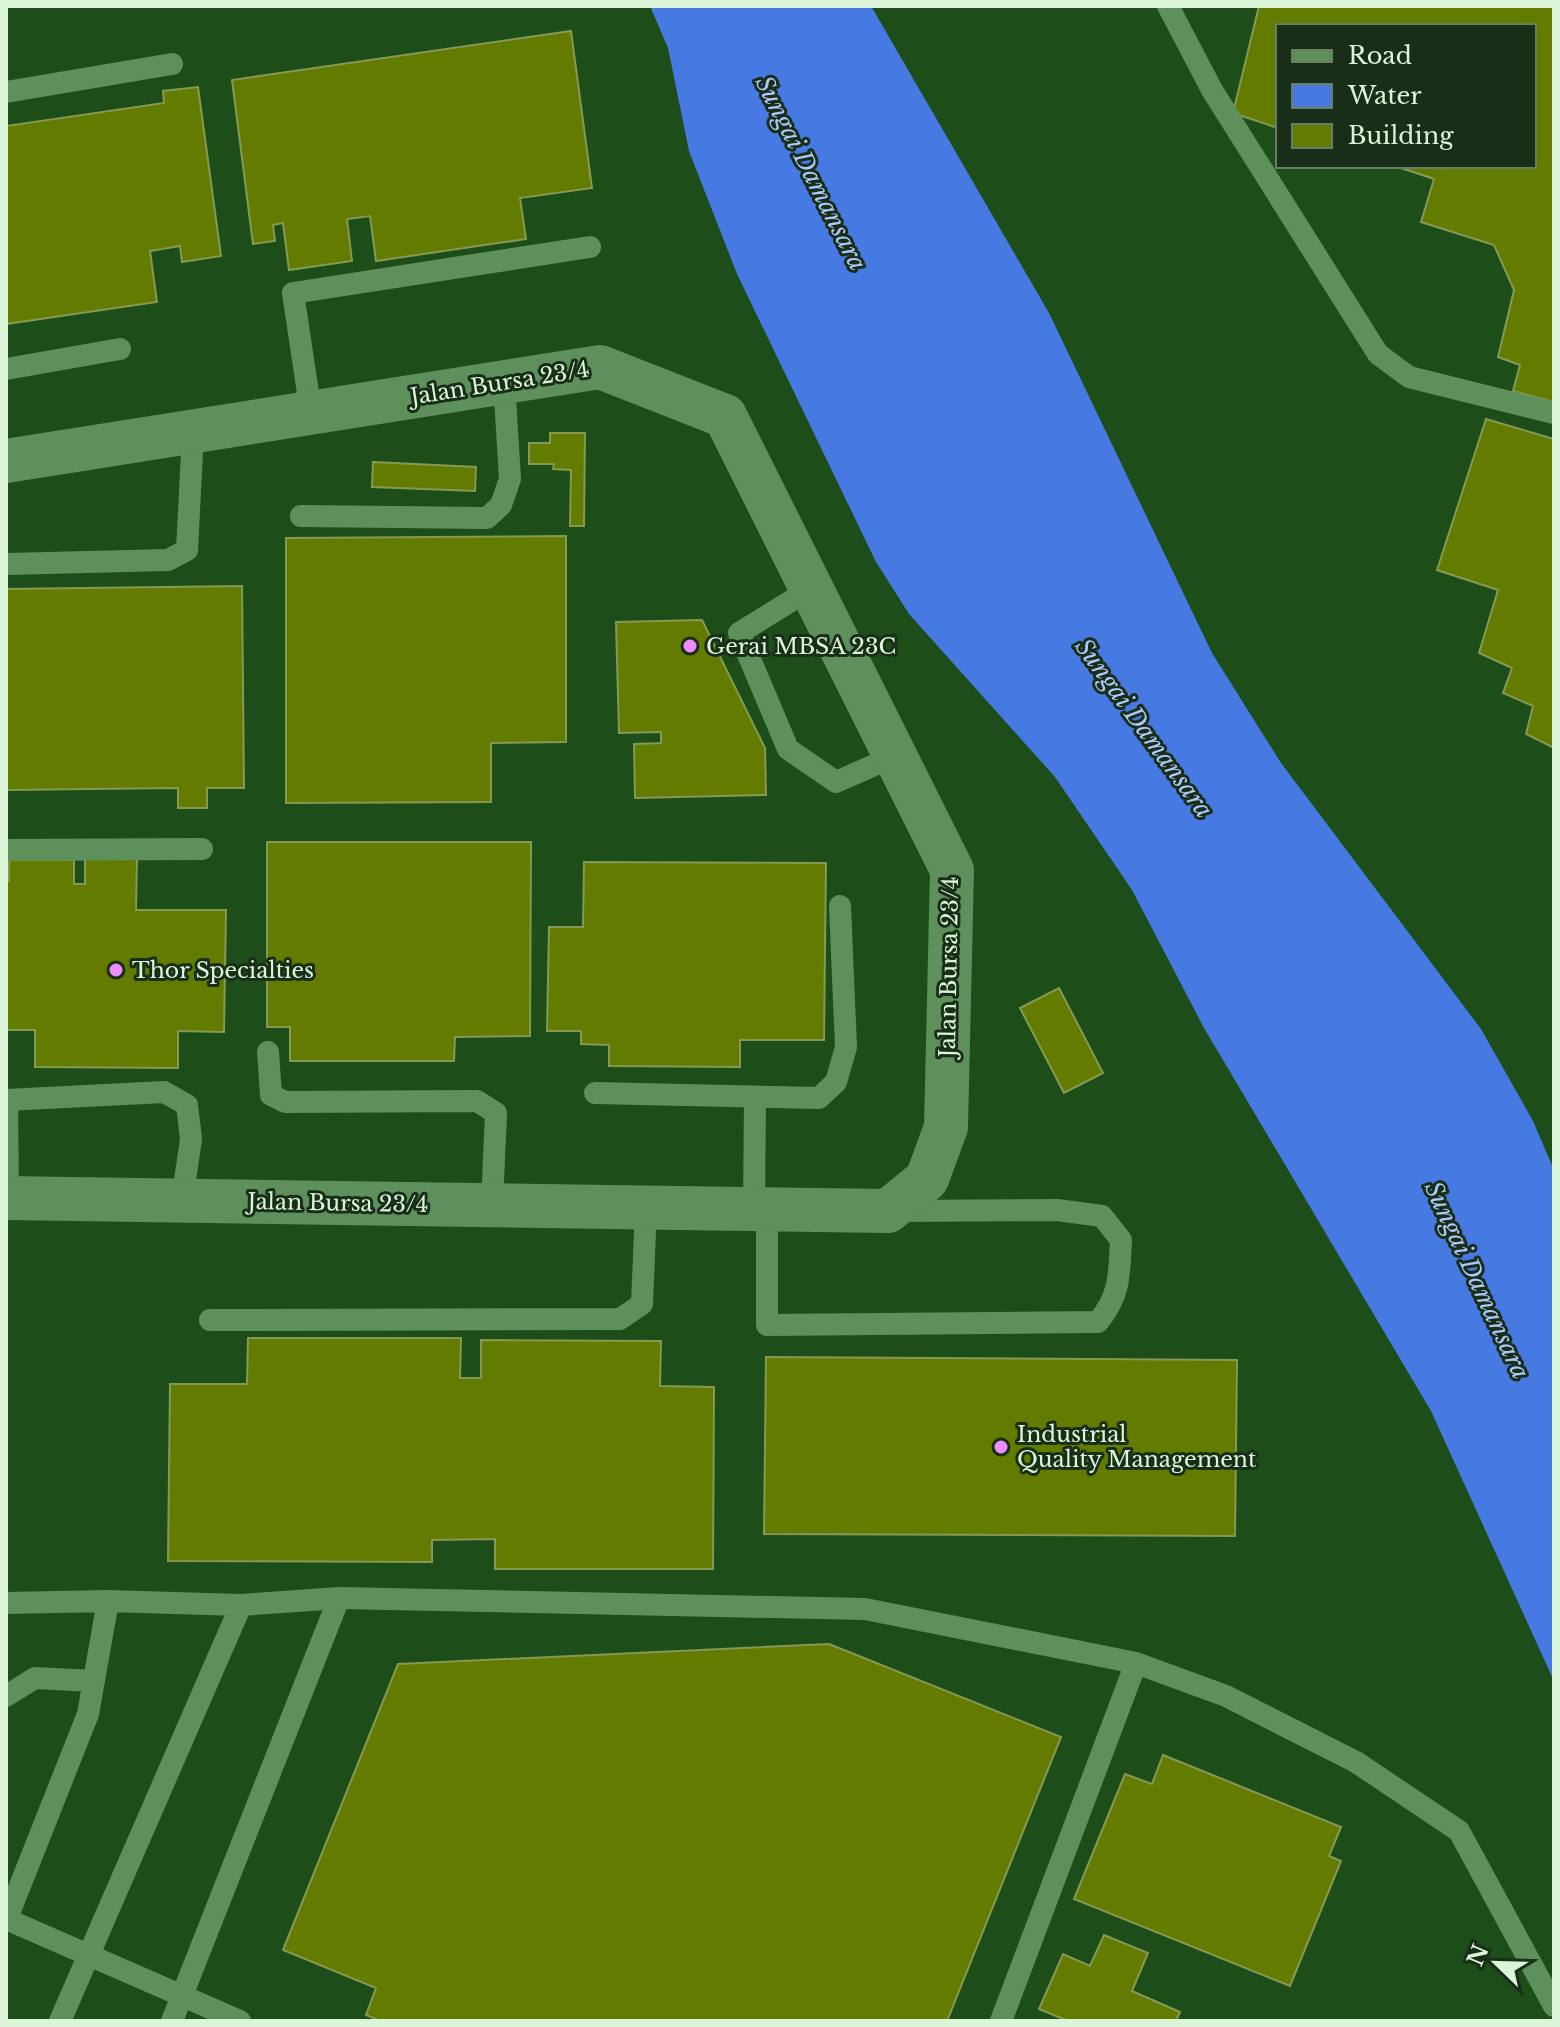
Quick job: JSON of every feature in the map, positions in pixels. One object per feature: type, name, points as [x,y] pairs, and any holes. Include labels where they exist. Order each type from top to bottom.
[{"type":"street","name":"Jalan Bursa 23/4","points":[[6,461],[600,367],[725,416],[952,870],[946,1127],[927,1179],[888,1211],[7,1198]]},
{"type":"lane","points":[[1168,6],[1212,90],[1378,354],[1409,377],[1554,413]]},
{"type":"lane","points":[[6,92],[172,64]]},
{"type":"lane","points":[[311,413],[293,293],[590,247]]},
{"type":"lane","points":[[6,369],[120,349]]},
{"type":"lane","points":[[301,516],[487,518],[501,505],[510,479],[504,382]]},
{"type":"lane","points":[[6,564],[168,560],[187,550],[193,432]]},
{"type":"lane","points":[[812,588],[739,633],[788,749],[836,782],[895,756]]},
{"type":"lane","points":[[6,850],[202,849]]},
{"type":"lane","points":[[595,1093],[819,1098],[836,1082],[846,1047],[840,906]]},
{"type":"lane","points":[[268,1052],[271,1095],[285,1102],[477,1101],[496,1113],[492,1205]]},
{"type":"lane","points":[[7,1198],[6,1100],[164,1092],[187,1105],[191,1139],[182,1201]]},
{"type":"lane","points":[[755,1097],[767,1325],[1098,1322],[1119,1288],[1121,1240],[1102,1216],[1057,1210],[888,1211]]},
{"type":"lane","points":[[210,1320],[620,1319],[642,1304],[646,1208]]},
{"type":"lane","points":[[172,2021],[339,1598]]},
{"type":"lane","points":[[6,1603],[108,1601],[241,1605],[339,1598],[865,1609],[1136,1663],[1226,1696],[1356,1762],[1459,1831],[1554,2006]]},
{"type":"lane","points":[[108,1601],[88,1714],[6,1920],[240,2021]]},
{"type":"lane","points":[[60,2021],[241,1605]]},
{"type":"lane","points":[[1001,2021],[1136,1663]]},
{"type":"lane","points":[[6,1696],[35,1678],[94,1681]]},
{"type":"water","name":"Sungai Damansara","points":[[650,6],[871,6],[1049,313],[1212,653],[1281,763],[1481,1029],[1533,1121],[1554,1170],[1554,1681],[1431,1411],[1204,1028],[1132,890],[1055,777],[909,614],[876,562],[737,274],[689,151],[668,48]]},
{"type":"building","points":[[1259,6],[1554,6],[1554,402],[1513,391],[1520,365],[1498,357],[1514,290],[1494,245],[1421,222],[1434,179],[1401,168],[1536,168],[1536,24],[1276,24],[1276,127],[1233,113]]},
{"type":"building","points":[[571,31],[592,188],[520,198],[526,239],[376,261],[370,216],[347,219],[352,261],[289,270],[283,223],[273,225],[275,241],[253,244],[232,80]]},
{"type":"building","points":[[198,87],[221,256],[182,262],[180,246],[150,251],[157,302],[6,324],[6,126],[164,103],[163,91]]},
{"type":"building","points":[[1486,419],[1554,439],[1554,748],[1526,734],[1533,706],[1503,693],[1512,668],[1479,653],[1498,590],[1437,570]]},
{"type":"building","points":[[550,433],[585,433],[584,526],[570,526],[571,470],[553,469],[554,464],[529,464],[529,443],[550,443]]},
{"type":"building","points":[[373,462],[476,467],[475,491],[372,487]]},
{"type":"building","points":[[566,536],[566,742],[491,743],[491,802],[286,803],[286,538]]},
{"type":"building","points":[[242,586],[244,788],[207,788],[207,808],[178,808],[178,788],[6,790],[6,589]]},
{"type":"building","points":[[702,620],[765,748],[766,795],[635,798],[634,744],[661,743],[661,732],[619,733],[616,622]]},
{"type":"building","points":[[267,842],[531,842],[530,1036],[455,1037],[454,1061],[290,1061],[290,1027],[267,1027]]},
{"type":"building","name":"Thor Specialties","points":[[85,858],[137,859],[136,910],[226,910],[224,1032],[178,1031],[178,1068],[35,1067],[35,1030],[6,1030],[6,881],[9,881],[9,860],[74,860],[74,884],[85,884]]},
{"type":"building","points":[[584,862],[826,863],[824,1040],[740,1040],[740,1067],[609,1066],[609,1045],[581,1044],[581,1031],[547,1031],[549,927],[583,927]]},
{"type":"building","points":[[1059,988],[1103,1073],[1064,1093],[1020,1008]]},
{"type":"building","points":[[248,1338],[461,1338],[460,1378],[481,1378],[481,1340],[661,1341],[660,1386],[714,1387],[713,1569],[495,1569],[495,1539],[432,1540],[432,1562],[168,1561],[170,1384],[247,1384]]},
{"type":"building","name":"Industrial Quality Management","points":[[766,1357],[1237,1360],[1235,1536],[764,1534]]},
{"type":"building","points":[[829,1644],[1061,1737],[947,2021],[380,2021],[366,2015],[376,1988],[283,1950],[398,1664]]},
{"type":"building","points":[[1163,1755],[1341,1827],[1329,1856],[1341,1861],[1290,1986],[1074,1899],[1125,1774],[1152,1784]]},
{"type":"building","points":[[1104,1935],[1148,1953],[1132,1991],[1180,2012],[1176,2021],[1068,2021],[1039,2009],[1063,1954],[1090,1966]]},
{"type":"place","name":"Gerai MBSA 23C","points":[[690,646]]},
{"type":"place","name":"Thor Specialties","points":[[116,970]]},
{"type":"place","name":"Industrial Quality Management","points":[[1001,1447]]}]
